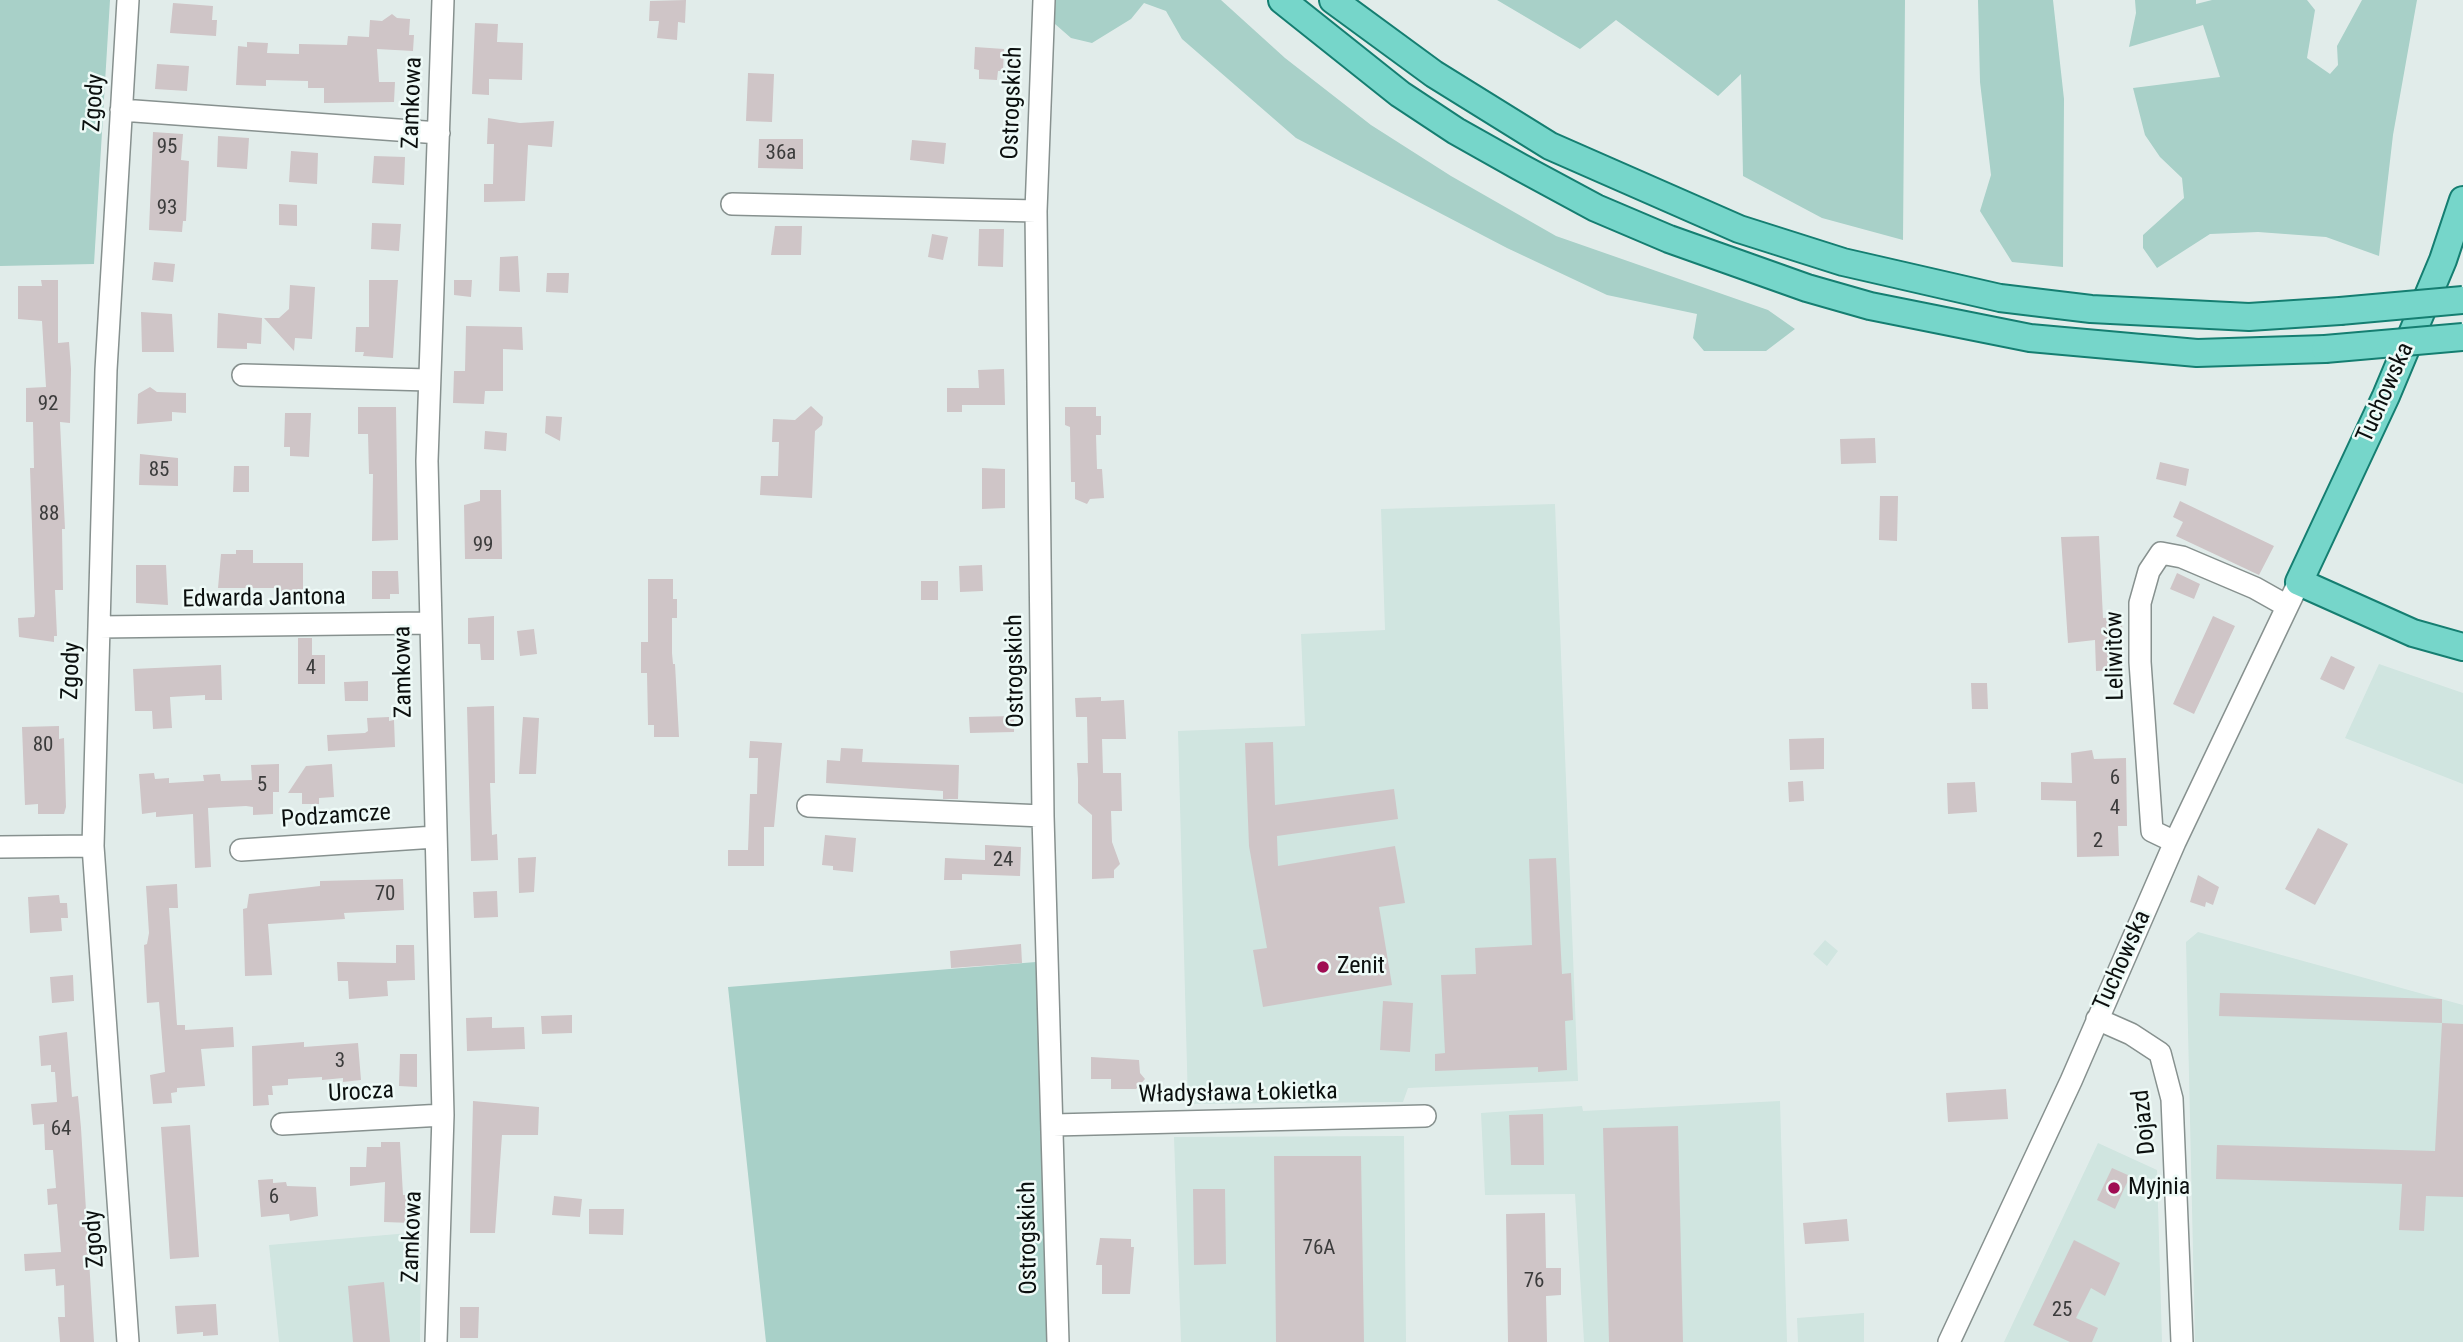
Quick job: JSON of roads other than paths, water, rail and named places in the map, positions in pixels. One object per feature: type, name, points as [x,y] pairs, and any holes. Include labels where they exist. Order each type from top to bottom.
[{"type":"main road","points":[[1282,0],[1400,94],[1457,131],[1596,208],[1669,239],[1807,288],[1870,306],[2030,338],[2197,352],[2325,349],[2463,337]]},
{"type":"main road","points":[[1334,0],[1434,74],[1550,146],[1739,229],[1843,262],[2000,298],[2091,309],[2249,317],[2463,300]]},
{"type":"main road","name":"Tuchowska","points":[[2299,582],[2386,396],[2443,260],[2463,200]]},
{"type":"main road","points":[[2299,582],[2413,633],[2463,647]]},
{"type":"street","name":"Zgody","points":[[128,0],[106,370],[93,846],[128,1342]]},
{"type":"street","name":"Zamkowa","points":[[436,1342],[443,1115],[429,623],[429,380],[443,0]]},
{"type":"street","name":"Ostrogskich","points":[[1044,0],[1036,211],[1043,816],[1058,1342]]},
{"type":"street","points":[[121,110],[439,133]]},
{"type":"street","points":[[732,204],[1036,211]]},
{"type":"street","points":[[243,375],[429,380]]},
{"type":"street","name":"Leliwitów","points":[[2175,842],[2152,831],[2140,662],[2140,603],[2149,571],[2161,553],[2182,557],[2255,587],[2287,606]]},
{"type":"street","name":"Tuchowska","points":[[1949,1342],[2175,842],[2299,582]]},
{"type":"street","name":"Edwarda Jantona","points":[[99,627],[429,623]]},
{"type":"street","points":[[808,806],[1043,816]]},
{"type":"street","name":"Podzamcze","points":[[241,850],[435,837]]},
{"type":"street","points":[[0,847],[93,846]]},
{"type":"street","name":"Dojazd","points":[[2097,1019],[2131,1034],[2160,1053],[2172,1099],[2182,1342]]},
{"type":"street","name":"Urocza","points":[[282,1124],[443,1115]]},
{"type":"street","name":"Władysława Łokietka","points":[[1052,1125],[1425,1116]]},
{"type":"place","name":"Zenit","points":[[1323,967]]},
{"type":"place","name":"Myjnia","points":[[2114,1188]]}]
